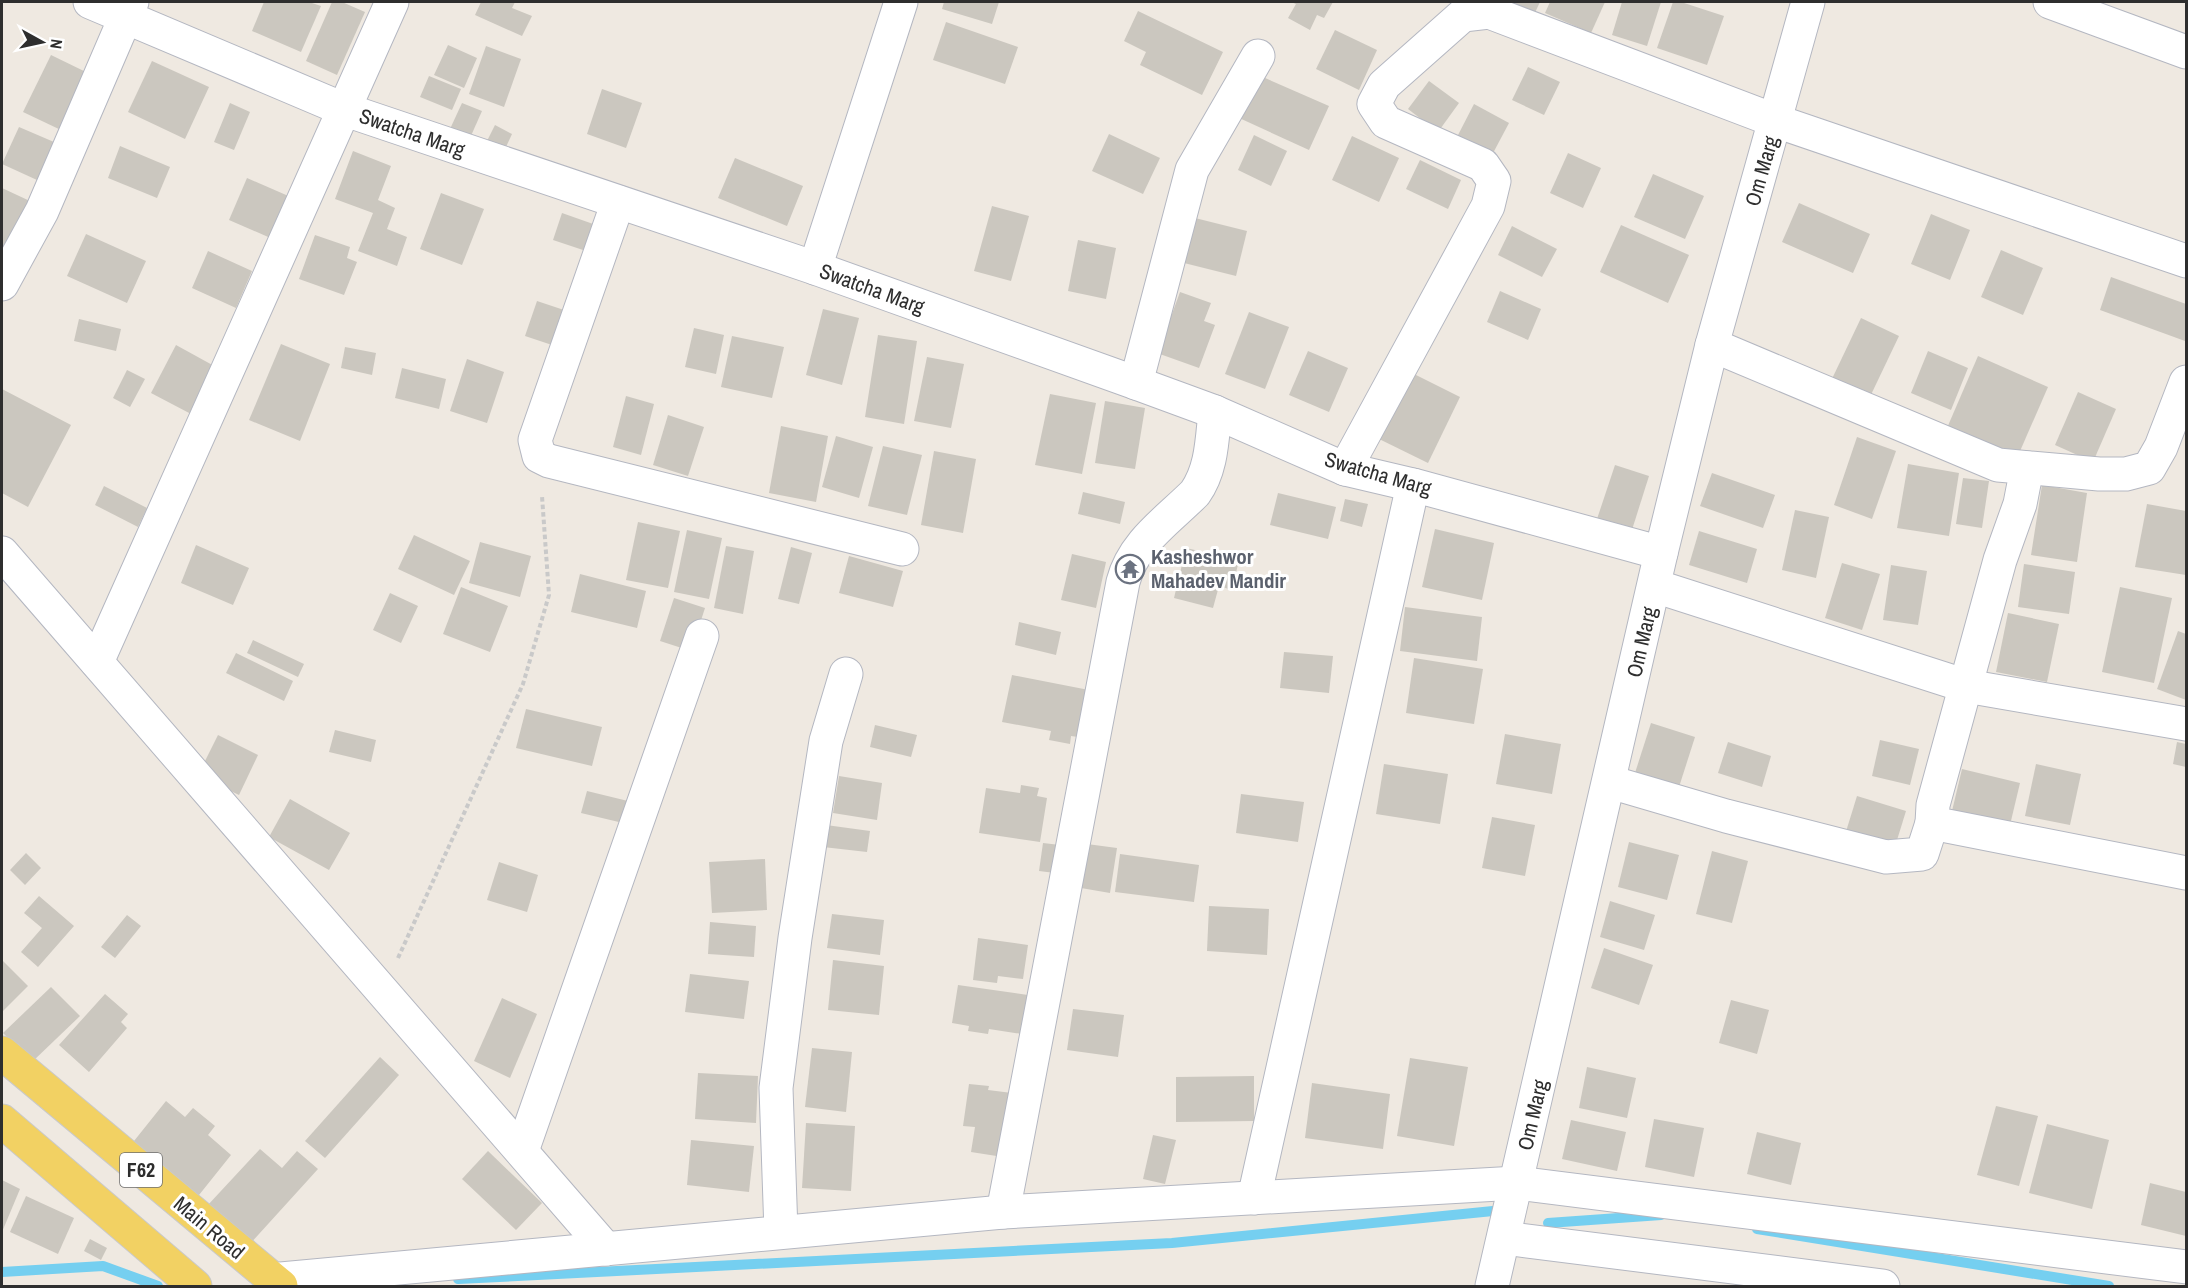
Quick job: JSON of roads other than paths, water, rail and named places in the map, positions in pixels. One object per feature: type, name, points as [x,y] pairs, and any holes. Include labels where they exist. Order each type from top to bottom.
[{"type":"main road","name":"Main Road","points":[[2,1053],[276,1283]]},
{"type":"main road","name":"F62","points":[[2,1121],[195,1287]]},
{"type":"street","name":"Swatcha Marg","points":[[90,2],[129,9],[343,109],[815,268],[1136,383],[1215,412],[1345,469],[1413,485],[1660,553]]},
{"type":"street","points":[[97,662],[392,2]]},
{"type":"street","points":[[815,268],[901,2]]},
{"type":"street","name":"Om Marg","points":[[1492,1287],[1655,586],[1660,553],[1712,345],[1808,2]]},
{"type":"street","points":[[2050,2],[2187,52]]},
{"type":"street","points":[[2,284],[42,211],[129,9]]},
{"type":"street","points":[[1345,469],[1488,206],[1494,181],[1483,165],[1386,122],[1374,104],[1384,85],[1463,15],[1489,12],[1776,121],[2187,261]]},
{"type":"street","points":[[1136,383],[1192,170],[1258,56]]},
{"type":"street","points":[[618,202],[535,440],[539,456],[549,461],[902,549]]},
{"type":"street","points":[[1712,345],[1998,465],[2099,474],[2126,474],[2149,468],[2161,447],[2187,382]]},
{"type":"street","points":[[1003,1212],[1122,582],[1127,564],[1135,550],[1195,493],[1203,482],[1207,470],[1215,412]]},
{"type":"street","points":[[1610,782],[1726,816],[1886,857],[1922,854],[2000,560],[2020,504],[2027,468]]},
{"type":"street","points":[[1254,1198],[1413,485]]},
{"type":"street","points":[[2,553],[606,1249]]},
{"type":"street","points":[[1655,586],[1966,686],[2187,724]]},
{"type":"street","points":[[522,1151],[702,636]]},
{"type":"street","points":[[782,1233],[776,1088],[795,938],[826,741],[846,674]]},
{"type":"street","points":[[1932,823],[2187,873]]},
{"type":"street","points":[[276,1283],[1003,1212],[1517,1184],[2187,1267]]},
{"type":"street","points":[[1504,1238],[1883,1287]]},
{"type":"waterway","points":[[458,1279],[1172,1243],[1493,1211]]},
{"type":"waterway","points":[[1548,1223],[1661,1215]]},
{"type":"waterway","points":[[1757,1229],[2109,1286]]},
{"type":"waterway","points":[[2,1272],[103,1266],[158,1286]]},
{"type":"place","name":"Kasheshwor Mahadev Mandir","points":[[1130,569]]}]
